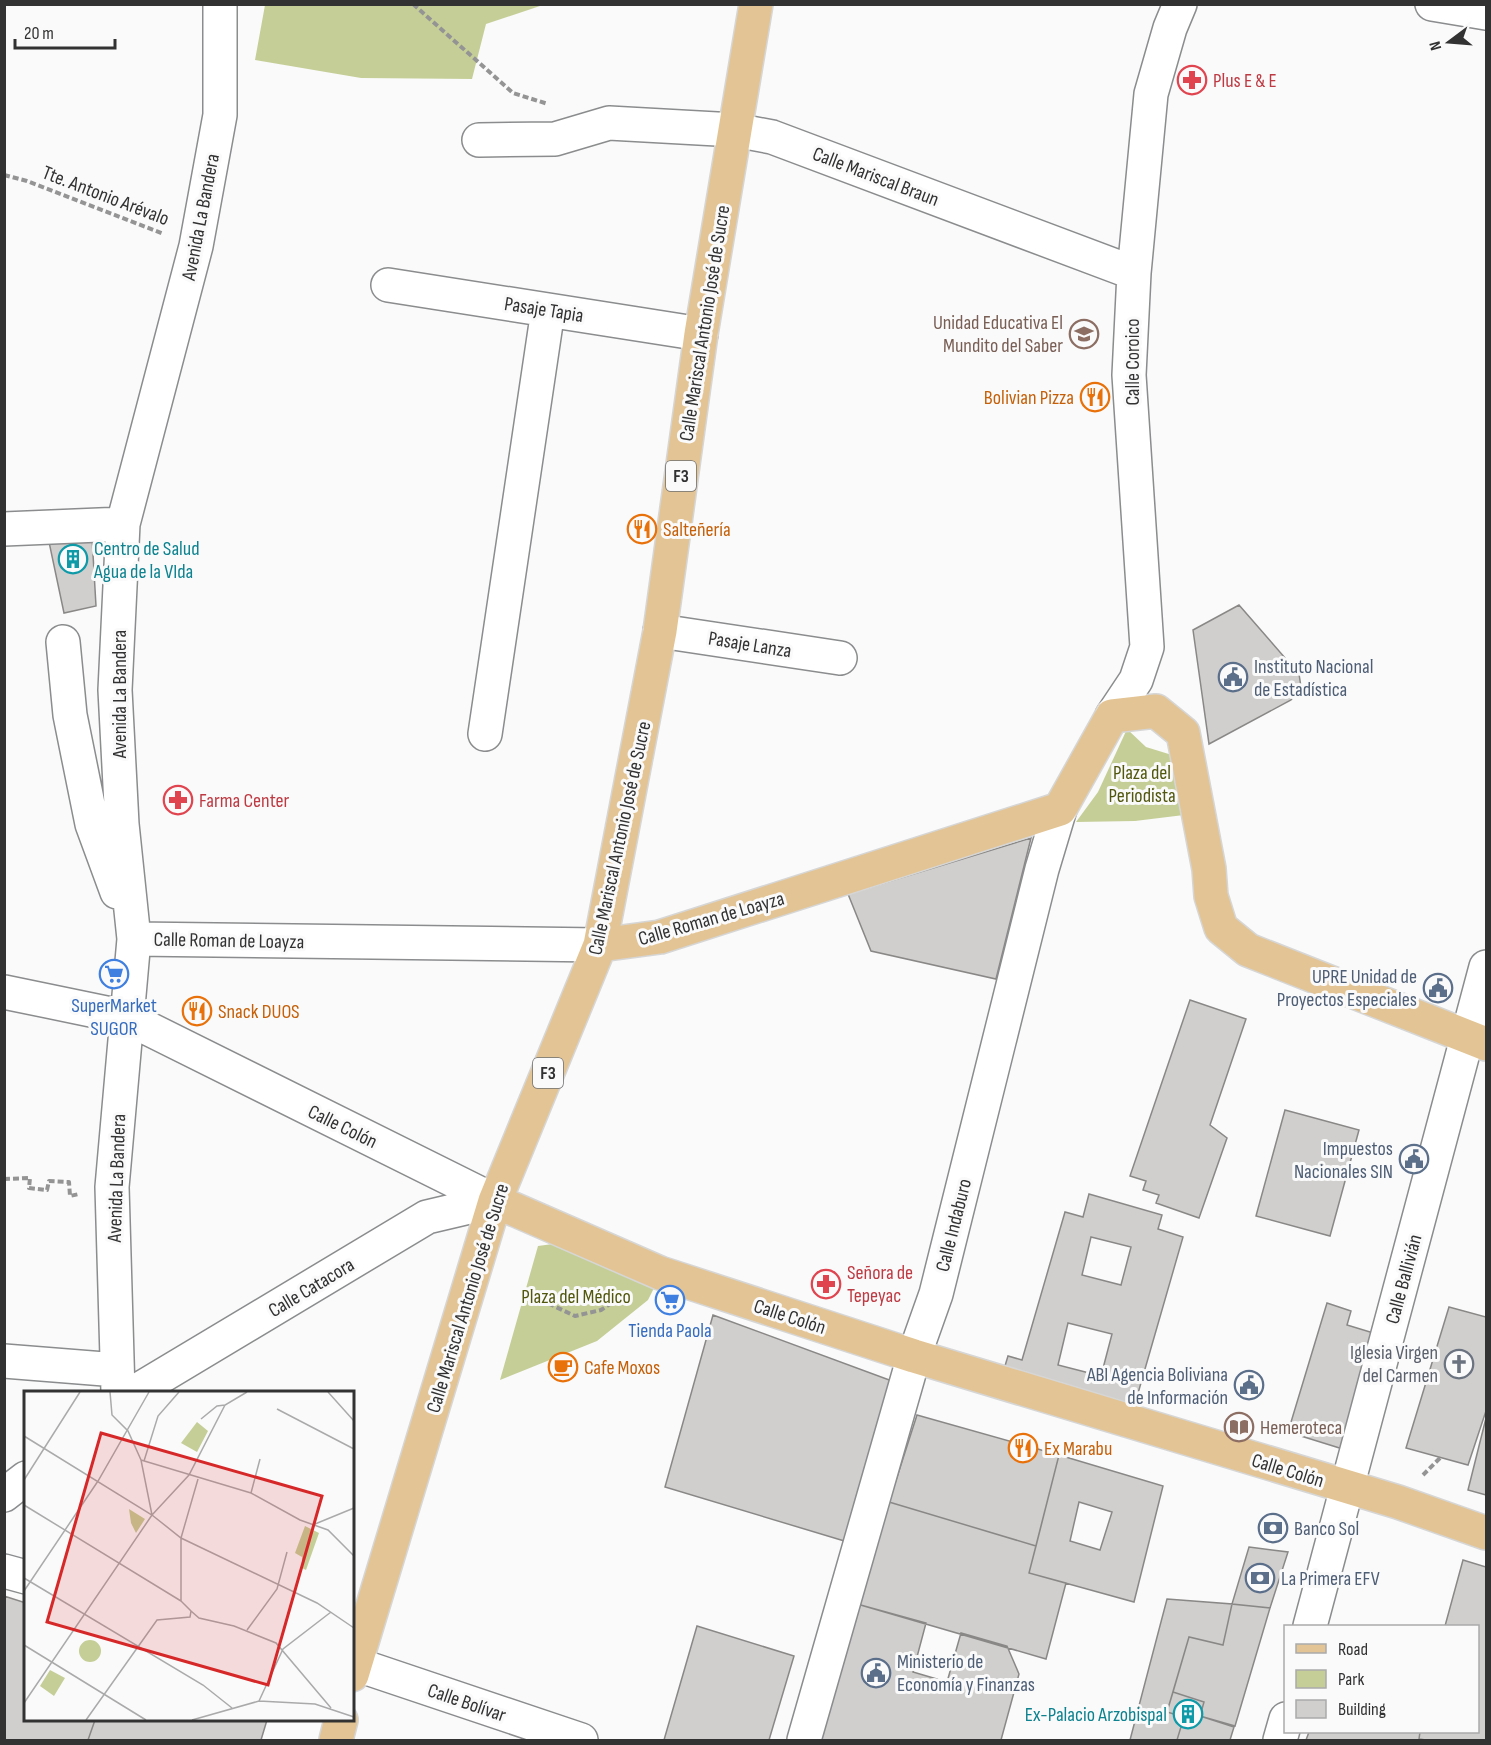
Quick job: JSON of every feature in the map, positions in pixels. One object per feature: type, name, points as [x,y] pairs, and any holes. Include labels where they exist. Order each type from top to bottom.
[{"type":"main road","name":"Calle Mariscal Antonio José de Sucre","points":[[354,1665],[495,1201],[600,945],[660,631],[701,334],[756,4]]},
{"type":"main road","points":[[1112,716],[1156,711],[1183,733],[1209,868],[1211,896],[1221,928],[1248,950],[1476,1041]]},
{"type":"main road","name":"Calle Indaburo","points":[[1060,808],[1112,716]]},
{"type":"main road","name":"Calle Roman de Loayza","points":[[600,945],[660,936],[1060,808]]},
{"type":"main road","name":"Calle Colón","points":[[495,1201],[660,1273],[915,1356],[1398,1502],[1486,1533]]},
{"type":"main road","points":[[336,1740],[341,1721]]},
{"type":"street","name":"Avenida La Bandera","points":[[123,1385],[112,1187],[125,1017],[134,939],[122,824],[115,690],[123,524],[196,246],[220,115],[220,4]]},
{"type":"street","name":"Calle Coroico","points":[[1112,716],[1136,680],[1147,647],[1129,375],[1134,273],[1151,94],[1170,28],[1180,4]]},
{"type":"street","points":[[1432,4],[1486,13]]},
{"type":"street","name":"Calle Mariscal Braun","points":[[479,140],[555,139],[609,123],[735,130],[772,137],[1134,273]]},
{"type":"street","name":"Pasaje Tapia","points":[[388,285],[701,334]]},
{"type":"street","points":[[485,734],[548,310]]},
{"type":"street","points":[[4,529],[123,524]]},
{"type":"street","name":"Pasaje Lanza","points":[[660,631],[840,658]]},
{"type":"street","points":[[63,642],[70,715],[92,824],[134,939]]},
{"type":"street","name":"Calle Indaburo","points":[[804,1740],[915,1356],[936,1294],[1042,869],[1060,808]]},
{"type":"street","name":"Calle Roman de Loayza","points":[[134,939],[600,945]]},
{"type":"street","name":"Calle Ballivián","points":[[1310,1625],[1347,1488],[1476,1041],[1486,967]]},
{"type":"street","name":"Calle Colón","points":[[4,992],[125,1017],[495,1201]]},
{"type":"street","name":"Calle Catacora","points":[[123,1385],[428,1217],[495,1201]]},
{"type":"street","points":[[4,1361],[123,1385]]},
{"type":"street","points":[[4,1495],[24,1480]]},
{"type":"street","points":[[4,1571],[24,1576]]},
{"type":"street","name":"Calle Bolívar","points":[[354,1668],[581,1740]]},
{"type":"path","points":[[413,4],[513,93],[555,106]]},
{"type":"path","name":"Tte. Antonio Arévalo","points":[[4,175],[27,181],[196,246]]},
{"type":"path","points":[[4,1179],[30,1178],[29,1188],[47,1190],[49,1181],[69,1182],[70,1196],[112,1187]]},
{"type":"path","points":[[524,1292],[575,1316],[601,1310],[622,1295],[658,1280],[660,1273]]},
{"type":"green space","points":[[265,4],[543,5],[486,24],[472,79],[361,78],[255,60]]},
{"type":"green space","name":"Plaza del Periodista","points":[[1127,729],[1146,747],[1172,755],[1184,815],[1135,821],[1076,822],[1098,792]]},
{"type":"green space","name":"Plaza del Médico","points":[[560,1243],[658,1280],[648,1300],[597,1341],[500,1380],[538,1246]]},
{"type":"building","name":"Centro de Salud Agua de la VIda","points":[[92,537],[96,606],[64,613],[49,542]]},
{"type":"building","points":[[1239,605],[1299,674],[1301,687],[1291,700],[1209,744],[1193,630]]},
{"type":"building","points":[[1031,838],[996,979],[871,951],[848,894]]},
{"type":"building","points":[[1190,1000],[1246,1019],[1210,1125],[1227,1138],[1199,1218],[1156,1203],[1159,1195],[1143,1190],[1146,1181],[1130,1176]]},
{"type":"building","points":[[1285,1110],[1359,1130],[1330,1236],[1256,1216]]},
{"type":"building","points":[[1089,1194],[1162,1215],[1158,1229],[1183,1237],[1128,1428],[998,1389],[1008,1356],[1022,1360],[1065,1212],[1083,1217]],"holes":[[[1091,1237],[1131,1247],[1121,1285],[1082,1275]],[[1068,1323],[1112,1334],[1101,1376],[1058,1365]]]},
{"type":"building","points":[[1327,1303],[1351,1311],[1347,1325],[1380,1335],[1346,1450],[1288,1432]]},
{"type":"building","name":"Iglesia Virgen del Carmen","points":[[1449,1307],[1486,1317],[1486,1411],[1468,1465],[1406,1448]]},
{"type":"building","points":[[713,1315],[892,1381],[851,1543],[665,1487]]},
{"type":"building","points":[[917,1415],[1059,1455],[1036,1546],[889,1502]]},
{"type":"building","points":[[1486,1418],[1486,1495],[1468,1490]]},
{"type":"building","points":[[1059,1455],[1163,1486],[1134,1602],[1029,1573]],"holes":[[[1079,1502],[1112,1512],[1100,1550],[1070,1541]]]},
{"type":"building","points":[[889,1502],[1036,1546],[1029,1573],[1066,1583],[1046,1659],[857,1604]]},
{"type":"building","name":"La Primera EFV","points":[[1249,1547],[1288,1552],[1270,1608],[1232,1604]]},
{"type":"building","points":[[1463,1560],[1486,1567],[1486,1740],[1419,1739],[1420,1733],[1479,1733],[1479,1625],[1445,1625]]},
{"type":"building","points":[[4,1596],[24,1602],[24,1721],[95,1721],[88,1740],[4,1740]]},
{"type":"building","points":[[1167,1599],[1232,1604],[1223,1645],[1189,1637],[1167,1712],[1184,1717],[1177,1740],[1130,1740]]},
{"type":"building","name":"Ministerio de Economía y Finanzas","points":[[857,1604],[926,1623],[913,1672],[947,1682],[961,1633],[1007,1646],[1019,1674],[1001,1740],[816,1740]]},
{"type":"building","points":[[1232,1604],[1270,1608],[1235,1726],[1200,1716],[1204,1702],[1173,1692],[1189,1637],[1223,1645]]},
{"type":"building","points":[[697,1626],[794,1656],[769,1740],[664,1740]]},
{"type":"building","name":"Ex-Palacio Arzobispal","points":[[1173,1692],[1204,1702],[1200,1716],[1234,1727],[1230,1740],[1177,1740],[1184,1717],[1167,1712]]},
{"type":"building","points":[[95,1721],[267,1721],[261,1740],[88,1740]]},
{"type":"building","points":[[1309,1733],[1420,1733],[1419,1739],[1426,1740],[1306,1740]]},
{"type":"place","name":"Plus E & E","points":[[1192,80]]},
{"type":"place","name":"Unidad Educativa El Mundito del Saber","points":[[1084,334]]},
{"type":"place","name":"Bolivian Pizza","points":[[1095,397]]},
{"type":"place","name":"Salteñería","points":[[642,529]]},
{"type":"place","name":"Centro de Salud Agua de la VIda","points":[[73,559]]},
{"type":"place","name":"Instituto Nacional de Estadística","points":[[1233,677]]},
{"type":"place","name":"Farma Center","points":[[178,800]]},
{"type":"place","name":"SuperMarket SUGOR","points":[[114,974]]},
{"type":"place","name":"UPRE Unidad de Proyectos Especiales","points":[[1438,988]]},
{"type":"place","name":"Snack DUOS","points":[[197,1011]]},
{"type":"place","name":"Impuestos Nacionales SIN","points":[[1414,1159]]},
{"type":"place","name":"Señora de Tepeyac","points":[[826,1284]]},
{"type":"place","name":"Tienda Paola","points":[[670,1300]]},
{"type":"place","name":"Iglesia Virgen del Carmen","points":[[1459,1364]]},
{"type":"place","name":"Cafe Moxos","points":[[563,1367]]},
{"type":"place","name":"ABI Agencia Boliviana de Información","points":[[1249,1385]]},
{"type":"place","name":"Hemeroteca","points":[[1239,1427]]},
{"type":"place","name":"Ex Marabu","points":[[1023,1448]]},
{"type":"place","name":"Banco Sol","points":[[1273,1528]]},
{"type":"place","name":"La Primera EFV","points":[[1260,1578]]},
{"type":"place","name":"Ministerio de Economía y Finanzas","points":[[876,1673]]},
{"type":"place","name":"Ex-Palacio Arzobispal","points":[[1188,1714]]}]
